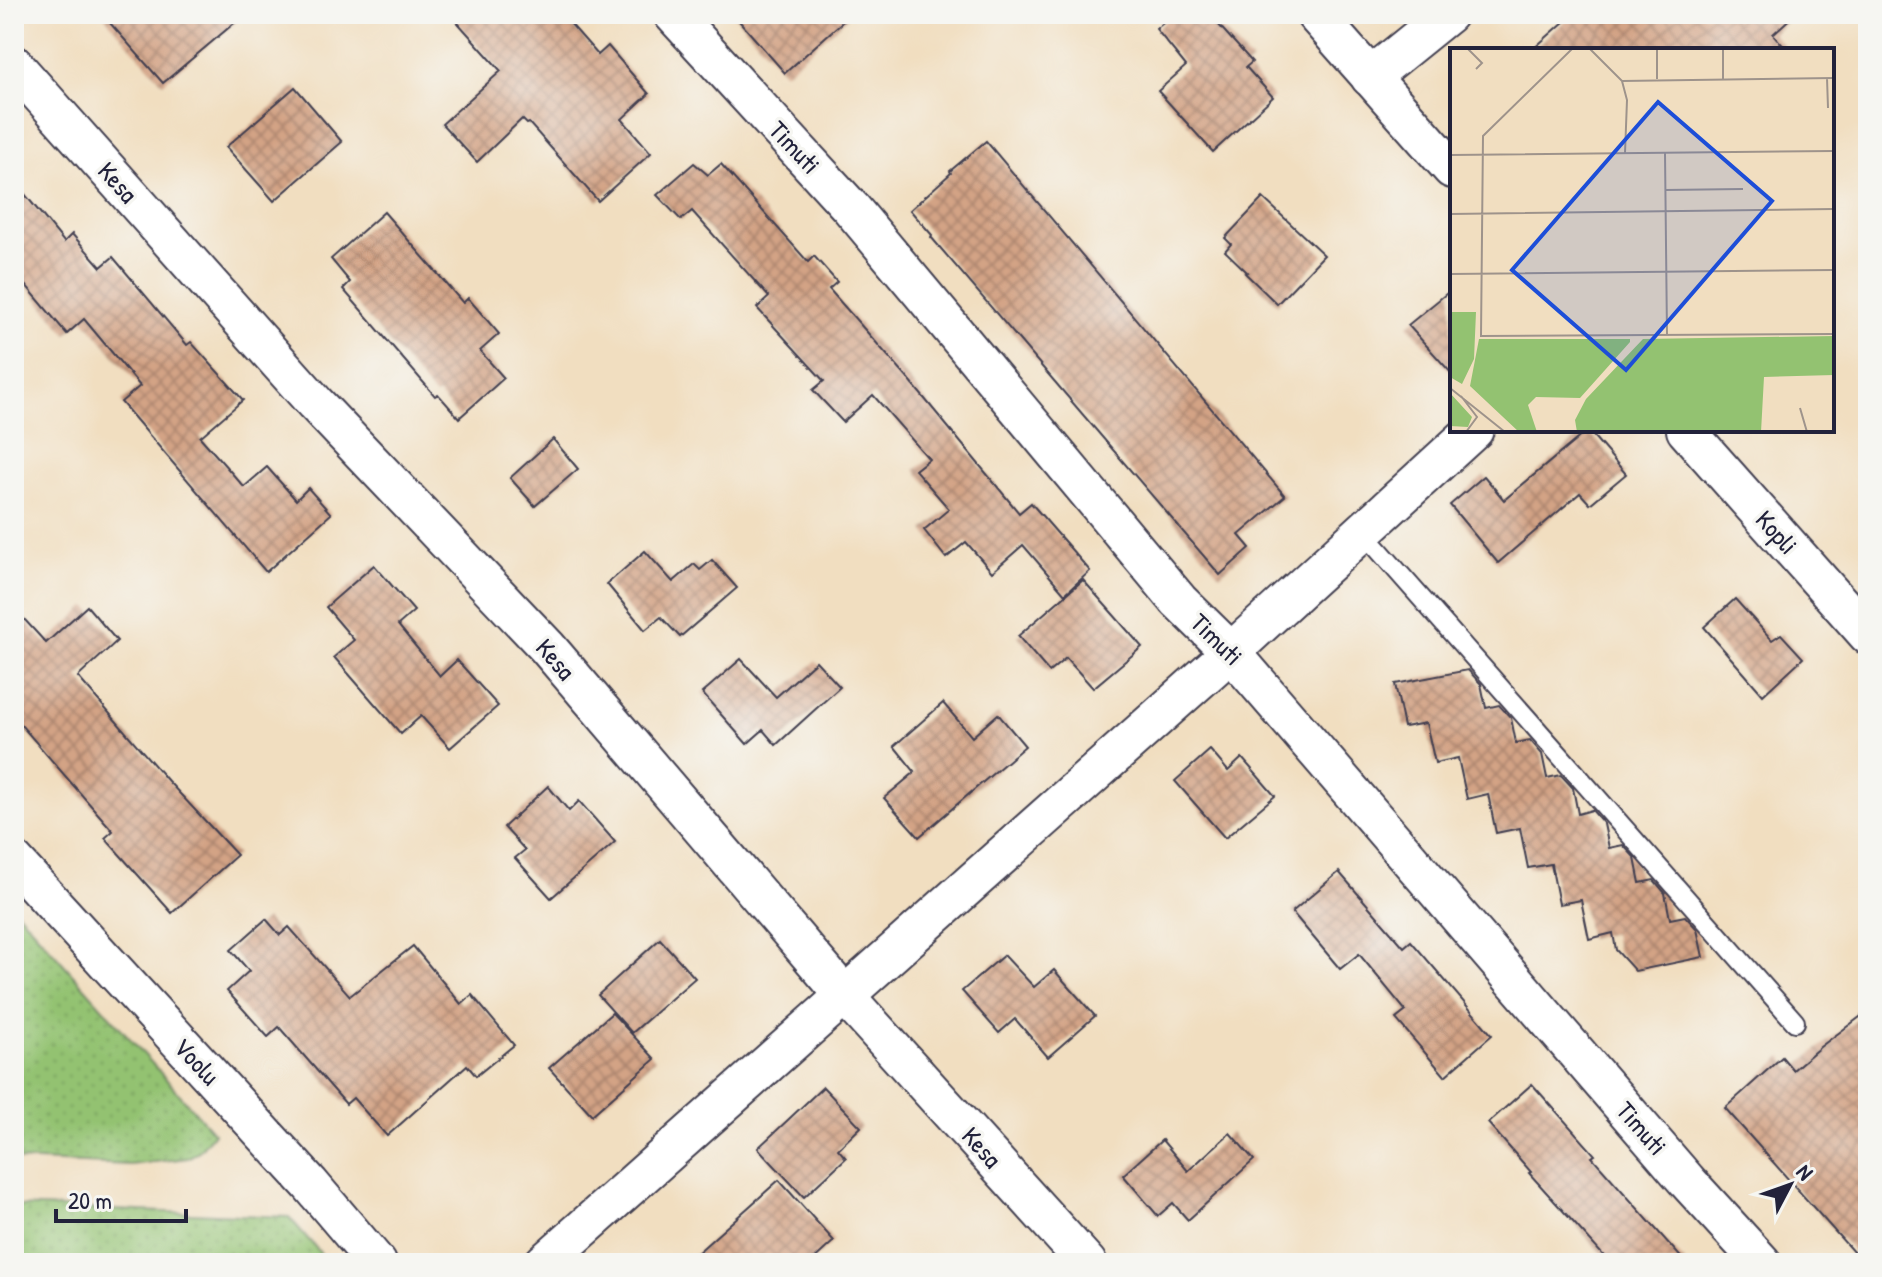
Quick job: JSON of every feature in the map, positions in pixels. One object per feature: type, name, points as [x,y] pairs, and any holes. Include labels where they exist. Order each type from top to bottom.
[{"type":"street","name":"Timuti","points":[[673,14],[851,208],[1179,601],[1231,652],[1677,1169],[1762,1263]]},
{"type":"street","points":[[1315,14],[1450,167]]},
{"type":"street","points":[[1370,77],[1448,14]]},
{"type":"street","name":"Kesa","points":[[14,65],[315,403],[547,647],[845,996],[1087,1263]]},
{"type":"street","points":[[544,1263],[1231,652],[1472,432]]},
{"type":"street","name":"Kopli","points":[[1688,432],[1868,635]]},
{"type":"street","name":"Voolu","points":[[14,861],[310,1184],[377,1263]]},
{"type":"lane","points":[[1362,531],[1795,1022]]},
{"type":"green space","points":[[14,908],[214,1133],[200,1150],[188,1158],[130,1165],[14,1160]]},
{"type":"green space","points":[[14,1206],[289,1217],[329,1263],[14,1263]]},
{"type":"building","points":[[102,14],[245,14],[163,83]]},
{"type":"building","points":[[450,14],[562,14],[598,55],[608,46],[649,94],[622,119],[651,153],[598,201],[529,123],[522,119],[477,162],[442,124],[501,71]]},
{"type":"building","points":[[733,14],[851,14],[785,73]]},
{"type":"building","points":[[1174,14],[1209,14],[1252,62],[1246,67],[1273,97],[1213,152],[1158,91],[1186,66],[1156,29]]},
{"type":"building","points":[[1573,14],[1795,14],[1773,34],[1785,48],[1534,48]]},
{"type":"building","points":[[295,87],[342,142],[274,201],[226,147]]},
{"type":"building","points":[[986,141],[1285,496],[1239,535],[1250,548],[1220,575],[910,210]]},
{"type":"building","points":[[694,163],[708,175],[721,164],[808,262],[814,256],[837,282],[829,289],[1019,513],[1031,503],[1090,571],[1065,594],[1023,545],[992,572],[966,542],[946,558],[924,530],[949,509],[915,470],[929,459],[873,395],[843,422],[813,390],[824,381],[757,308],[769,297],[692,211],[681,220],[657,195]]},
{"type":"building","points":[[14,181],[64,242],[72,234],[101,267],[113,257],[187,345],[191,342],[243,400],[200,437],[244,487],[267,467],[296,500],[308,488],[331,514],[266,572],[121,402],[140,386],[84,319],[67,334],[14,271]]},
{"type":"building","points":[[1263,198],[1324,255],[1277,304],[1225,251],[1231,244],[1225,238]]},
{"type":"building","points":[[384,212],[463,303],[468,298],[499,334],[480,351],[504,378],[459,418],[438,394],[435,396],[343,289],[350,282],[331,259]]},
{"type":"building","points":[[1450,291],[1450,372],[1408,325]]},
{"type":"building","points":[[1586,432],[1590,432],[1626,474],[1590,504],[1580,493],[1498,563],[1450,505],[1484,476],[1504,500]]},
{"type":"building","points":[[553,439],[578,469],[535,506],[510,478]]},
{"type":"building","points":[[645,551],[673,582],[694,564],[700,570],[712,560],[737,588],[680,637],[661,617],[645,630],[607,584]]},
{"type":"building","points":[[374,565],[414,611],[398,625],[440,676],[457,660],[498,706],[450,748],[421,716],[401,734],[334,657],[354,640],[326,607]]},
{"type":"building","points":[[1083,580],[1142,647],[1093,688],[1066,658],[1049,672],[1018,636]]},
{"type":"building","points":[[1735,599],[1772,640],[1781,634],[1803,658],[1763,695],[1704,627]]},
{"type":"building","points":[[87,606],[117,641],[78,677],[237,855],[172,913],[105,838],[113,831],[14,717],[14,608],[46,643]]},
{"type":"building","points":[[741,659],[776,697],[816,661],[840,687],[776,745],[763,730],[747,744],[702,693]]},
{"type":"building","points":[[1468,670],[1481,684],[1486,708],[1499,705],[1511,718],[1516,743],[1530,740],[1542,754],[1547,778],[1561,775],[1573,788],[1578,814],[1592,810],[1604,824],[1609,848],[1623,845],[1635,858],[1640,883],[1654,880],[1665,893],[1670,919],[1685,916],[1697,929],[1703,957],[1635,971],[1616,950],[1613,933],[1589,939],[1581,900],[1559,904],[1551,864],[1528,868],[1520,828],[1496,833],[1488,794],[1467,799],[1458,758],[1435,763],[1426,723],[1404,727],[1395,684]]},
{"type":"building","points":[[943,703],[972,737],[998,714],[1025,746],[919,837],[884,798],[915,772],[894,746]]},
{"type":"building","points":[[1210,750],[1228,771],[1242,758],[1275,796],[1225,838],[1175,781]]},
{"type":"building","points":[[548,786],[569,811],[579,801],[615,842],[551,898],[515,858],[525,850],[504,827]]},
{"type":"building","points":[[1339,872],[1404,947],[1411,941],[1492,1035],[1445,1076],[1396,1019],[1406,1011],[1359,954],[1340,969],[1292,912]]},
{"type":"building","points":[[266,919],[280,935],[289,927],[350,996],[413,946],[461,1004],[472,995],[514,1045],[476,1076],[467,1065],[387,1136],[353,1098],[346,1104],[279,1027],[268,1037],[227,991],[249,971],[231,950]]},
{"type":"building","points":[[660,939],[695,978],[632,1033],[598,995]]},
{"type":"building","points":[[1004,955],[1034,987],[1054,970],[1095,1016],[1048,1057],[1015,1019],[999,1033],[962,991]]},
{"type":"building","points":[[1868,1011],[1868,1263],[1863,1263],[1725,1108],[1782,1057],[1793,1070]]},
{"type":"building","points":[[612,1013],[655,1059],[592,1115],[549,1068]]},
{"type":"building","points":[[1532,1084],[1686,1263],[1610,1263],[1529,1173],[1488,1123]]},
{"type":"building","points":[[823,1087],[861,1127],[838,1149],[846,1158],[804,1197],[758,1148]]},
{"type":"building","points":[[1230,1133],[1254,1160],[1188,1220],[1173,1203],[1158,1216],[1123,1175],[1162,1140],[1188,1171]]},
{"type":"building","points":[[779,1180],[834,1241],[810,1263],[686,1263]]}]
